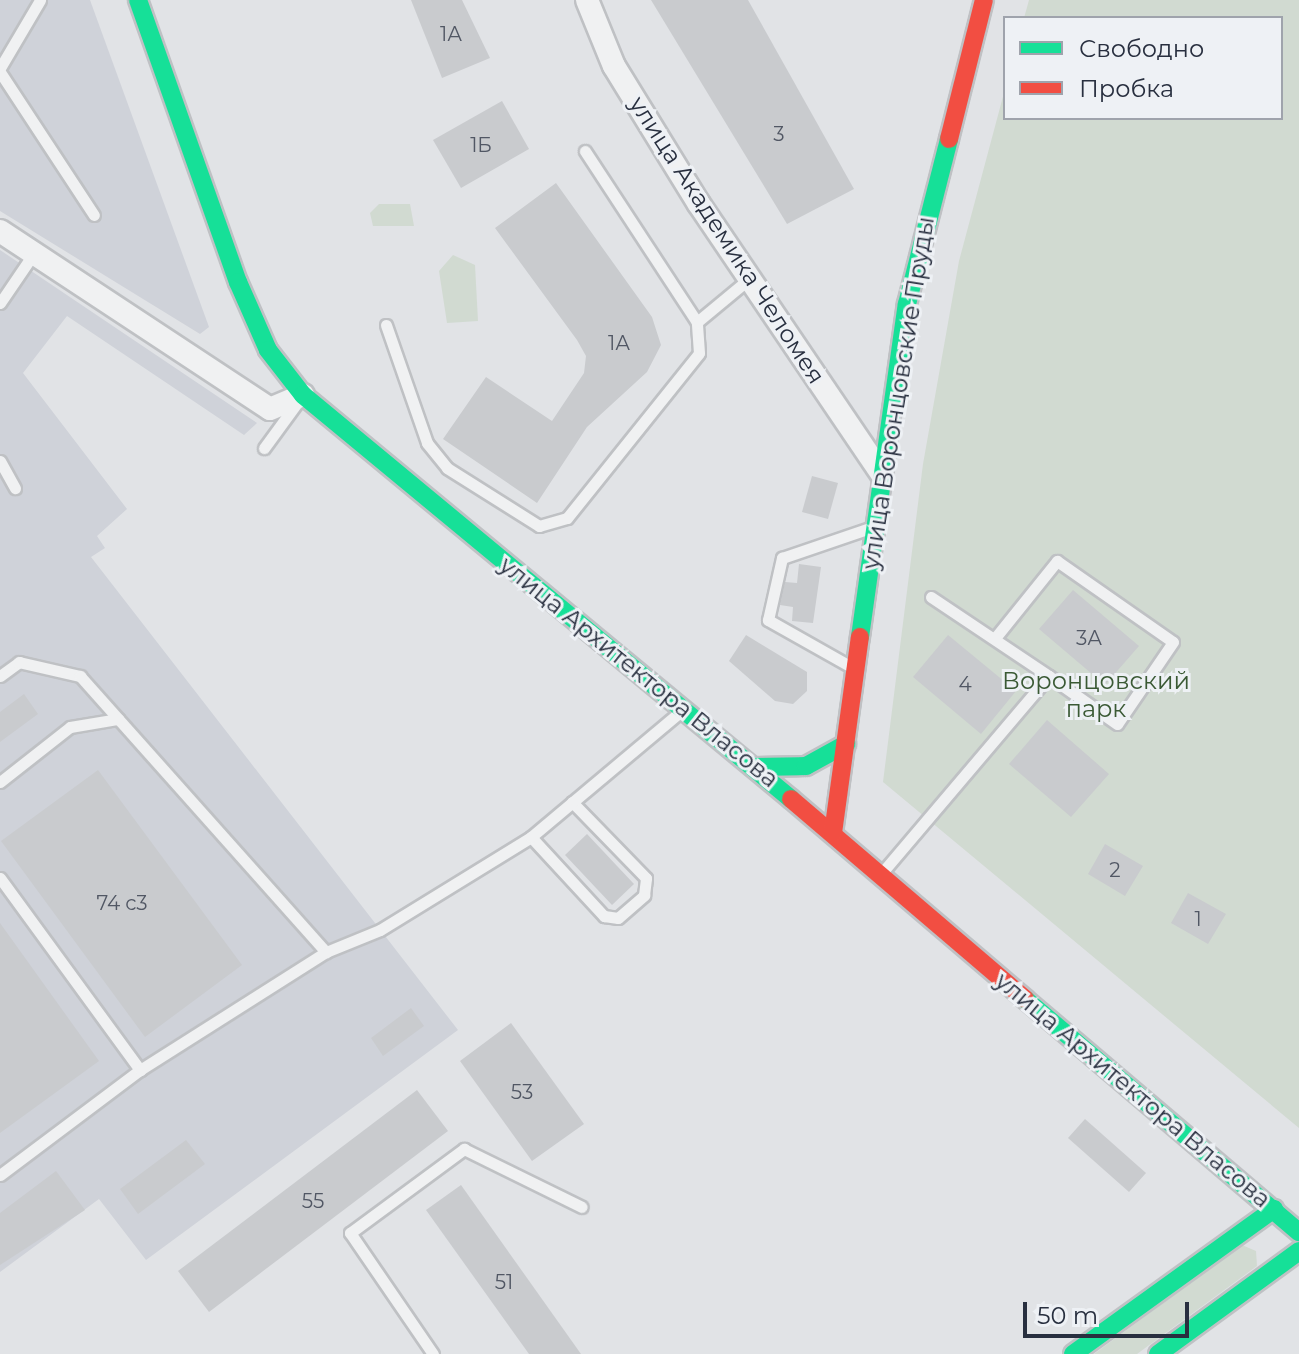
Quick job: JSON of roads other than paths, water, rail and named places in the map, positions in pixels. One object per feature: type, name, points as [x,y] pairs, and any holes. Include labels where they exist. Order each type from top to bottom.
[{"type":"street","name":"улица Архитектора Власова","points":[[138,0],[238,282],[268,350],[303,395],[685,707],[1299,1232]]},
{"type":"street","name":"улица Академика Челомея","points":[[587,0],[614,66],[750,278],[881,473]]},
{"type":"street","name":"улица Воронцовские Пруды","points":[[833,833],[881,473],[922,232],[984,0]]},
{"type":"street","points":[[0,231],[270,409],[303,395]]},
{"type":"street","points":[[755,767],[806,766],[846,744]]},
{"type":"street","points":[[1073,1354],[1274,1209]]},
{"type":"street","points":[[1158,1354],[1299,1251]]},
{"type":"lane","points":[[40,0],[0,70],[94,215]]},
{"type":"lane","points":[[386,325],[427,443],[447,468],[539,526],[567,518],[672,392],[699,353],[697,322],[585,151]]},
{"type":"lane","points":[[0,303],[34,253]]},
{"type":"lane","points":[[697,322],[750,278]]},
{"type":"lane","points":[[264,448],[303,395]]},
{"type":"lane","points":[[0,461],[15,488]]},
{"type":"lane","points":[[855,669],[768,620],[782,558],[874,527]]},
{"type":"lane","points":[[931,597],[1117,724],[1173,642],[1057,561],[995,638]]},
{"type":"lane","points":[[0,676],[19,662],[80,676],[326,952]]},
{"type":"lane","points":[[880,875],[1049,676]]},
{"type":"lane","points":[[0,1175],[140,1070],[326,952],[380,930],[531,837],[685,707]]},
{"type":"lane","points":[[0,782],[70,727],[118,719]]},
{"type":"lane","points":[[531,837],[604,916],[618,918],[644,895],[646,878],[572,802]]},
{"type":"lane","points":[[0,878],[140,1070]]},
{"type":"lane","points":[[433,1354],[350,1233],[464,1149],[582,1207]]},
{"type":"park label","name":"Воронцовский парк","points":[[1096,695]]}]
